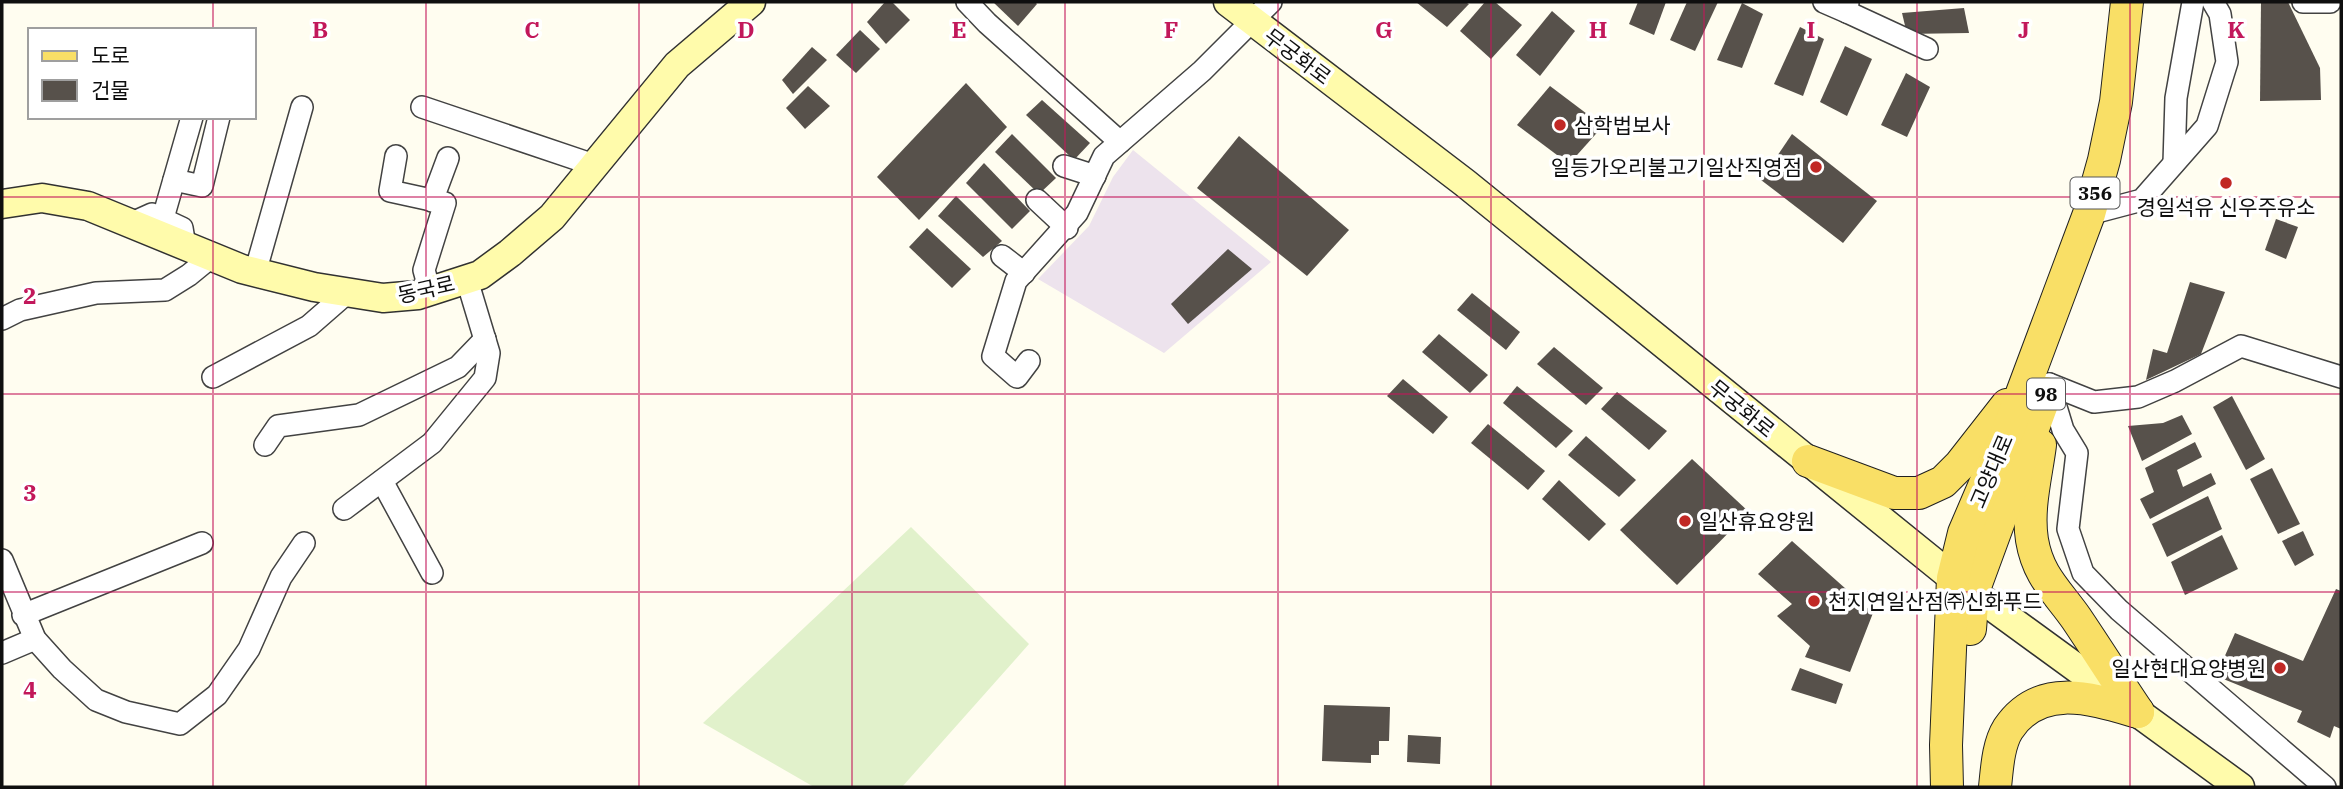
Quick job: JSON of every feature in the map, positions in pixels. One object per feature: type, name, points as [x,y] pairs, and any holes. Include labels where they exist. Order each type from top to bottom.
[{"type":"main road","name":"동국로","points":[[2,204],[42,198],[88,206],[211,257],[255,272],[348,292],[383,298],[430,292],[480,275],[552,216],[677,65],[751,2]]},
{"type":"main road","name":"무궁화로","points":[[1228,2],[1261,11],[1465,183],[1963,585],[2240,787]]},
{"type":"main road","name":"고양대로","points":[[2101,210],[2104,160],[2116,102],[2127,2]]},
{"type":"main road","name":"고양대로","points":[[1947,787],[1946,745],[1963,585],[2101,210],[2127,158],[2143,2]]},
{"type":"main road","points":[[1808,461],[1894,493],[1919,493],[1929,490],[1961,466],[2039,380]]},
{"type":"main road","points":[[2039,380],[2031,506],[2032,538],[2037,561],[2049,585],[2074,615],[2138,712]]},
{"type":"main road","name":"고양대로","points":[[1962,787],[1963,585]]},
{"type":"main road","points":[[1995,787],[1999,755],[2007,730],[2028,709],[2056,697],[2094,699],[2138,712]]},
{"type":"street","points":[[968,2],[987,23],[1120,142]]},
{"type":"street","points":[[1824,2],[1847,7],[1927,49]]},
{"type":"street","points":[[2174,163],[2176,98],[2193,2]]},
{"type":"street","points":[[2101,210],[2142,200],[2207,125],[2227,62],[2220,14],[2213,2]]},
{"type":"street","points":[[2303,2],[2330,2]]},
{"type":"street","name":"무궁화로","points":[[1030,362],[1017,377],[993,356],[1016,281],[1077,214],[1104,156],[1202,71],[1261,11]]},
{"type":"street","points":[[255,272],[302,107]]},
{"type":"street","points":[[422,107],[594,165]]},
{"type":"street","points":[[163,218],[190,119]]},
{"type":"street","points":[[174,180],[202,186],[219,119]]},
{"type":"street","points":[[396,156],[390,191],[445,203],[424,270],[430,292]]},
{"type":"street","points":[[432,201],[448,158]]},
{"type":"street","points":[[1064,166],[1095,176]]},
{"type":"street","points":[[1037,200],[1067,228]]},
{"type":"street","points":[[132,223],[152,214],[163,218],[182,228],[185,246]]},
{"type":"street","points":[[1002,256],[1024,273]]},
{"type":"street","points":[[2,319],[20,310],[96,293],[165,290],[211,257]]},
{"type":"street","points":[[344,509],[432,443],[485,378],[489,353],[467,280]]},
{"type":"street","points":[[213,377],[309,326],[348,292]]},
{"type":"street","points":[[265,445],[278,426],[359,415],[458,367],[485,339]]},
{"type":"street","points":[[2039,380],[2094,402],[2138,397],[2241,346],[2341,377]]},
{"type":"street","points":[[2039,380],[2077,453],[2068,528],[2083,573],[2119,610],[2325,787]]},
{"type":"street","points":[[382,481],[432,573]]},
{"type":"street","points":[[2,560],[7,588],[35,639],[62,669],[96,700],[126,712],[180,724],[217,695],[249,649],[281,577],[304,542]]},
{"type":"street","points":[[23,615],[202,543]]},
{"type":"street","points":[[2,653],[35,639]]},
{"type":"shaded area","points":[[1133,150],[1271,262],[1164,353],[1038,279],[1089,226],[1113,177]]},
{"type":"green space","points":[[911,527],[1029,644],[902,787],[814,787],[703,723]]},
{"type":"building","points":[[885,2],[892,2],[910,20],[886,44],[867,22]]},
{"type":"building","points":[[993,2],[1035,2],[1037,4],[1018,26]]},
{"type":"building","points":[[1416,2],[1465,2],[1469,4],[1447,27]]},
{"type":"building","points":[[1485,2],[1495,2],[1522,25],[1491,59],[1460,31]]},
{"type":"building","points":[[1638,2],[1666,2],[1654,35],[1629,24]]},
{"type":"building","points":[[1687,2],[1718,2],[1695,51],[1670,40]]},
{"type":"building","points":[[2261,2],[2288,2],[2320,68],[2321,100],[2260,101]]},
{"type":"building","points":[[1742,3],[1763,14],[1742,68],[1717,60]]},
{"type":"building","points":[[1964,8],[1969,33],[1907,34],[1902,13]]},
{"type":"building","points":[[1552,11],[1575,31],[1540,76],[1516,55]]},
{"type":"building","points":[[1800,27],[1824,39],[1803,96],[1774,84]]},
{"type":"building","points":[[860,30],[880,49],[856,73],[836,55]]},
{"type":"building","points":[[1845,46],[1872,59],[1847,116],[1820,102]]},
{"type":"building","points":[[812,47],[827,60],[793,94],[782,80]]},
{"type":"building","points":[[1906,73],[1930,87],[1907,137],[1881,125]]},
{"type":"building","points":[[966,83],[1007,127],[919,220],[877,177]]},
{"type":"building","points":[[808,86],[830,106],[805,129],[786,108]]},
{"type":"building","name":"삼학법보사","points":[[1550,86],[1603,126],[1569,164],[1517,125]]},
{"type":"building","points":[[1042,100],[1090,143],[1074,160],[1026,115]]},
{"type":"building","points":[[1012,134],[1056,178],[1039,194],[995,152]]},
{"type":"building","points":[[1792,134],[1877,201],[1843,243],[1761,180]]},
{"type":"building","points":[[1239,136],[1349,230],[1307,276],[1197,188]]},
{"type":"building","points":[[984,163],[1030,211],[1012,229],[966,183]]},
{"type":"building","points":[[956,196],[1002,241],[983,257],[938,216]]},
{"type":"building","points":[[2276,219],[2298,227],[2286,259],[2265,250]]},
{"type":"building","points":[[927,228],[971,269],[952,288],[909,247]]},
{"type":"building","points":[[1228,249],[1252,269],[1188,324],[1171,304]]},
{"type":"building","points":[[2190,282],[2225,292],[2201,354],[2146,380],[2153,349],[2167,353]]},
{"type":"building","points":[[1472,293],[1520,332],[1506,350],[1457,310]]},
{"type":"building","points":[[1439,334],[1488,375],[1470,393],[1422,352]]},
{"type":"building","points":[[1554,347],[1603,388],[1586,405],[1537,364]]},
{"type":"building","points":[[1403,379],[1448,417],[1433,434],[1387,396]]},
{"type":"building","points":[[1517,386],[1573,431],[1556,448],[1503,403]]},
{"type":"building","points":[[1617,392],[1667,431],[1649,450],[1601,409]]},
{"type":"building","points":[[2232,396],[2265,459],[2246,470],[2213,407]]},
{"type":"building","points":[[2182,415],[2192,434],[2142,461],[2128,426],[2163,423]]},
{"type":"building","points":[[1488,424],[1545,471],[1528,490],[1471,443]]},
{"type":"building","points":[[1586,436],[1636,480],[1619,497],[1568,455]]},
{"type":"building","points":[[2195,442],[2202,457],[2177,470],[2183,487],[2211,473],[2216,484],[2150,519],[2140,499],[2154,492],[2145,468]]},
{"type":"building","name":"일산휴요양원","points":[[1692,459],[1749,512],[1677,585],[1620,530]]},
{"type":"building","points":[[2272,468],[2300,524],[2278,534],[2250,479]]},
{"type":"building","points":[[1559,480],[1606,524],[1589,541],[1542,499]]},
{"type":"building","points":[[2208,496],[2222,529],[2167,557],[2152,524]]},
{"type":"building","points":[[2303,531],[2314,555],[2295,566],[2282,541]]},
{"type":"building","points":[[2222,535],[2238,569],[2185,595],[2171,562]]},
{"type":"building","points":[[1792,541],[1873,613],[1850,672],[1805,657],[1810,646],[1777,616],[1792,604],[1758,574]]},
{"type":"building","name":"일산현대요양병원","points":[[2336,589],[2341,591],[2341,729],[2334,726],[2330,738],[2297,722],[2302,711],[2216,676],[2235,633],[2303,661]]},
{"type":"building","points":[[1800,668],[1843,684],[1836,704],[1791,690]]},
{"type":"building","points":[[1324,705],[1390,707],[1389,741],[1379,741],[1379,755],[1371,755],[1371,763],[1322,761]]},
{"type":"building","points":[[1408,735],[1441,737],[1440,764],[1407,762]]},
{"type":"place","name":"삼학법보사","points":[[1560,125]]},
{"type":"place","name":"일등가오리불고기일산직영점","points":[[1816,167]]},
{"type":"place","name":"경일석유 신우주유소","points":[[2226,183]]},
{"type":"place","name":"일산휴요양원","points":[[1685,521]]},
{"type":"place","name":"천지연일산점㈜신화푸드","points":[[1814,601]]},
{"type":"place","name":"일산현대요양병원","points":[[2280,668]]}]
